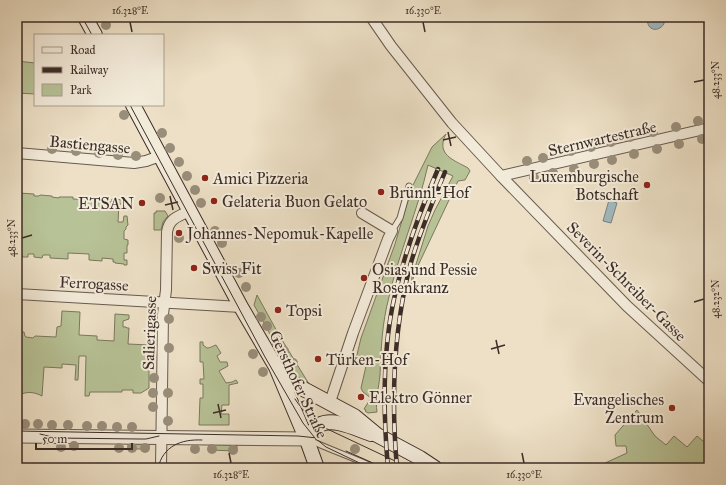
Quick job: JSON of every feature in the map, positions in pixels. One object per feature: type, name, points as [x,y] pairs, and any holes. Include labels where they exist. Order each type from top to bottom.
[{"type":"main road","points":[[85,17],[94,34]]},
{"type":"main road","name":"Gersthofer Straße","points":[[133,106],[241,307],[276,367],[314,456],[317,468]]},
{"type":"main road","points":[[276,367],[296,385],[354,416],[382,438]]},
{"type":"main road","points":[[307,439],[319,425],[334,421],[382,438],[436,468]]},
{"type":"street","name":"Severin-Schreiber-Gasse","points":[[371,17],[391,46],[452,123],[501,176],[627,306],[709,381]]},
{"type":"street","name":"Sternwartestraße","points":[[501,176],[709,128]]},
{"type":"street","name":"Bastiengasse","points":[[17,153],[134,163],[160,156]]},
{"type":"street","name":"Salierigasse","points":[[161,468],[163,314],[166,290],[167,232],[171,221],[190,211]]},
{"type":"street","points":[[330,402],[353,333],[392,231],[362,212]]},
{"type":"street","name":"Ferrogasse","points":[[17,294],[241,307]]},
{"type":"street","points":[[17,436],[307,439]]},
{"type":"lane","points":[[392,231],[400,218],[409,186]]},
{"type":"lane","points":[[307,439],[376,468]]},
{"type":"green space","points":[[17,61],[34,63],[34,94],[17,93]]},
{"type":"green space","points":[[446,134],[443,143],[445,152],[470,171],[465,180],[458,181],[415,272],[411,286],[412,277],[428,226],[453,176],[428,165],[393,280],[385,316],[376,403],[377,412],[368,413],[364,409],[371,398],[363,392],[361,388],[366,366],[355,363],[361,338],[395,244],[412,187],[432,147]]},
{"type":"green space","points":[[19,193],[34,194],[34,196],[40,195],[59,198],[73,197],[73,199],[105,200],[107,202],[111,202],[112,199],[127,200],[127,210],[123,210],[122,204],[119,204],[118,222],[123,222],[124,216],[127,216],[128,225],[124,231],[124,239],[128,240],[128,245],[127,253],[124,253],[124,260],[127,260],[127,265],[115,263],[113,262],[113,259],[102,258],[102,261],[89,260],[89,254],[68,253],[68,259],[50,258],[50,255],[43,255],[42,258],[34,257],[34,254],[28,254],[28,257],[22,257],[22,254],[17,253],[17,197],[19,197]]},
{"type":"green space","points":[[156,211],[165,211],[168,216],[163,222],[161,230],[154,230],[154,213],[156,213]]},
{"type":"green space","points":[[257,295],[309,384],[307,387],[292,374],[254,305]]},
{"type":"green space","points":[[62,311],[80,312],[79,335],[97,336],[97,340],[114,341],[115,314],[129,315],[129,319],[123,321],[123,327],[129,328],[128,344],[149,345],[149,388],[141,393],[133,393],[133,390],[122,390],[122,392],[90,392],[89,396],[85,396],[86,356],[79,356],[78,380],[75,380],[76,365],[62,364],[62,368],[44,367],[42,396],[31,392],[19,395],[19,379],[17,379],[17,332],[24,332],[26,337],[33,338],[35,336],[56,337],[57,327],[61,326]]},
{"type":"green space","points":[[200,342],[203,342],[203,345],[207,348],[216,345],[221,353],[217,356],[220,362],[227,362],[228,366],[219,371],[226,383],[236,380],[238,383],[229,385],[229,405],[222,405],[221,414],[229,414],[229,425],[199,425],[200,398],[203,398],[203,384],[200,384],[200,379],[204,379],[203,362],[200,362]]},
{"type":"green space","points":[[637,410],[655,436],[666,445],[674,436],[687,447],[697,436],[709,446],[709,468],[610,468],[603,464],[627,453],[626,446],[616,446],[615,435]]},
{"type":"green space","points":[[128,443],[149,444],[149,449],[128,449]]},
{"type":"green space","points":[[209,444],[234,445],[237,446],[237,451],[208,450]]},
{"type":"water","points":[[648,17],[663,17],[664,24],[658,29],[652,29],[648,25]]},
{"type":"water","points":[[609,200],[617,203],[611,223],[603,221]]},
{"type":"tram line","points":[[82,17],[91,34]]},
{"type":"tram line","points":[[131,106],[265,357],[303,423],[315,438],[326,447],[370,468]]},
{"type":"tram line","points":[[295,399],[308,415],[323,427],[410,468]]},
{"type":"tram line","points":[[17,431],[298,436],[317,438]]},
{"type":"tram line","points":[[40,434],[56,438],[146,439],[159,436]]},
{"type":"tram line","points":[[158,468],[160,460],[164,454],[174,445],[187,441],[202,440]]},
{"type":"tram line","points":[[346,451],[384,468]]},
{"type":"railway","points":[[388,468],[385,426],[385,383],[387,341],[390,320],[398,282],[408,249],[438,169]]},
{"type":"railway","points":[[397,468],[394,417],[395,366],[404,291],[410,266],[426,219],[445,172]]},
{"type":"place","name":"Amici Pizzeria","points":[[205,178]]},
{"type":"place","name":"Luxemburgische Botschaft","points":[[647,185]]},
{"type":"place","name":"Brünnl-Hof","points":[[381,192]]},
{"type":"place","name":"Gelateria Buon Gelato","points":[[214,201]]},
{"type":"place","name":"ETSAN","points":[[142,203]]},
{"type":"place","name":"Johannes-Nepomuk-Kapelle","points":[[179,233]]},
{"type":"place","name":"Swiss Fit","points":[[194,268]]},
{"type":"place","name":"Osias und Pessie Rosenkranz","points":[[364,278]]},
{"type":"place","name":"Topsi","points":[[278,310]]},
{"type":"place","name":"Türken-Hof","points":[[318,359]]},
{"type":"place","name":"Elektro Gönner","points":[[361,397]]},
{"type":"place","name":"Evangelisches Zentrum","points":[[672,408]]}]
